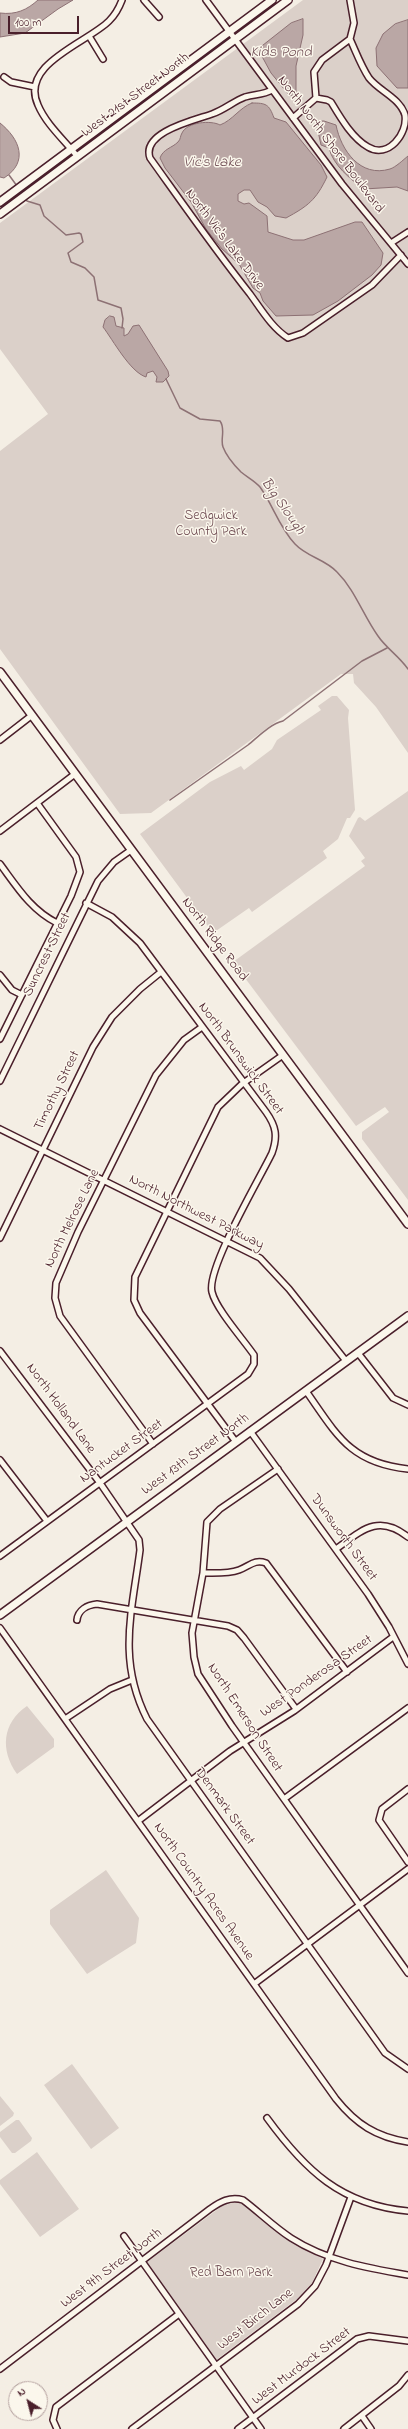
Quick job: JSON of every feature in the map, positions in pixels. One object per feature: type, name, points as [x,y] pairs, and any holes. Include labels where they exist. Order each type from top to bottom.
[{"type":"main road","name":"West 21st Street North","points":[[0,202],[272,0]]},
{"type":"main road","name":"West 21st Street North","points":[[0,214],[288,0]]},
{"type":"main road","name":"North Ridge Road","points":[[0,672],[31,716],[408,1224]]},
{"type":"main road","name":"West 13th Street North","points":[[0,1615],[408,1316]]},
{"type":"street","points":[[77,156],[43,116],[36,99],[35,87],[47,65],[110,20],[122,0]]},
{"type":"street","points":[[144,0],[158,17]]},
{"type":"street","name":"North North Shore Boulevard","points":[[206,0],[342,184],[408,264]]},
{"type":"street","points":[[316,98],[314,72],[322,60],[350,39],[354,23],[350,0]]},
{"type":"street","points":[[89,36],[103,58]]},
{"type":"street","points":[[316,98],[331,102],[351,131],[368,148],[375,150],[390,146],[404,133],[406,120],[402,109],[370,78],[350,39]]},
{"type":"street","points":[[4,77],[11,82],[35,87]]},
{"type":"street","name":"North Vic's Lake Drive","points":[[272,90],[266,93],[245,97],[213,114],[175,126],[152,142],[148,150],[150,158],[196,224],[273,324],[288,338],[303,332],[372,285],[401,254]]},
{"type":"street","points":[[293,118],[316,98]]},
{"type":"street","points":[[391,243],[408,232]]},
{"type":"street","points":[[0,740],[31,716]]},
{"type":"street","points":[[0,831],[75,774]]},
{"type":"street","points":[[0,1039],[71,896],[80,872],[76,857],[37,803]]},
{"type":"street","name":"Suncrest Street","points":[[0,1081],[86,903],[105,872],[131,850]]},
{"type":"street","points":[[0,864],[26,900],[42,916],[57,923]]},
{"type":"street","name":"North Brunswick Street","points":[[86,903],[118,922],[140,943],[272,1120],[276,1135],[275,1143],[228,1241],[211,1284],[212,1293],[254,1355],[254,1364]]},
{"type":"street","name":"Timothy Street","points":[[0,1238],[93,1047],[112,1017],[140,989],[161,972]]},
{"type":"street","points":[[0,976],[12,990],[22,995]]},
{"type":"street","name":"North Melrose Lane","points":[[153,1444],[60,1316],[55,1298],[61,1270],[156,1075],[184,1040],[202,1027]]},
{"type":"street","points":[[236,1442],[140,1313],[134,1300],[134,1277],[218,1107],[244,1082],[283,1055]]},
{"type":"street","name":"North Northwest Parkway","points":[[0,1129],[167,1210],[260,1258],[289,1289],[346,1361]]},
{"type":"street","name":"North Holland Lane","points":[[0,1351],[128,1521]]},
{"type":"street","points":[[358,1352],[393,1398],[408,1405]]},
{"type":"street","name":"Nantucket Street","points":[[0,1556],[248,1374],[254,1364]]},
{"type":"street","points":[[306,1391],[338,1435],[351,1448],[379,1464],[408,1469]]},
{"type":"street","name":"Dunsworth Street","points":[[250,1431],[368,1594],[408,1664]]},
{"type":"street","points":[[0,1460],[47,1521]]},
{"type":"street","name":"North Emerson Street","points":[[278,1469],[220,1509],[208,1522],[203,1573],[194,1620],[192,1646],[198,1674],[243,1742],[408,1973]]},
{"type":"street","name":"Denmark Street","points":[[128,1521],[140,1544],[127,1651],[132,1680],[147,1719],[385,2053],[408,2069]]},
{"type":"street","points":[[336,1550],[368,1526],[374,1525],[398,1531],[408,1537]]},
{"type":"street","points":[[203,1573],[228,1573],[240,1570],[254,1562],[266,1563],[347,1672]]},
{"type":"street","points":[[77,1620],[78,1614],[82,1609],[91,1605],[132,1610],[228,1626],[237,1630],[296,1708]]},
{"type":"street","name":"North Country Acres Avenue","points":[[0,1628],[336,2099],[355,2120],[375,2134],[408,2142]]},
{"type":"street","name":"West Ponderosa Street","points":[[138,1821],[243,1742],[296,1708],[393,1637]]},
{"type":"street","points":[[65,1719],[110,1689],[132,1680]]},
{"type":"street","points":[[284,1799],[408,1708]]},
{"type":"street","points":[[408,1789],[382,1809],[379,1820],[408,1862]]},
{"type":"street","points":[[254,1984],[408,1869]]},
{"type":"street","points":[[267,2118],[286,2144],[312,2172],[339,2191],[352,2197],[390,2209],[408,2211]]},
{"type":"street","name":"West Birch Lane","points":[[132,2429],[298,2304],[315,2286],[329,2256],[352,2197]]},
{"type":"street","name":"West 9th Street North","points":[[0,2369],[221,2202],[235,2198],[243,2200],[290,2238],[329,2256]]},
{"type":"street","points":[[124,2236],[260,2429]]},
{"type":"street","points":[[329,2256],[354,2266],[408,2275]]},
{"type":"street","points":[[57,2429],[53,2420],[56,2407],[179,2314]]},
{"type":"street","name":"West Murdock Street","points":[[238,2429],[357,2339],[369,2336],[408,2341]]},
{"type":"street","points":[[344,2429],[399,2386],[408,2375]]},
{"type":"street","points":[[362,2416],[371,2429]]},
{"type":"green space","name":"Sedgwick County Park","points":[[303,0],[408,0],[408,753],[376,707],[354,683],[353,674],[341,674],[151,813],[120,814],[0,649],[0,451],[48,414],[0,349],[0,223]]},
{"type":"green space","points":[[332,696],[337,696],[349,710],[348,718],[355,810],[350,818],[347,818],[338,839],[323,851],[327,858],[252,912],[249,908],[213,933],[140,834],[210,782],[241,766],[244,770],[272,749],[277,740],[321,710],[318,706]]},
{"type":"green space","points":[[408,791],[408,1200],[362,1139],[362,1132],[389,1112],[385,1107],[356,1126],[233,962],[365,866],[361,861],[365,858],[349,836],[358,818],[360,817],[365,821]]},
{"type":"green space","points":[[27,1706],[54,1739],[54,1747],[17,1774],[8,1756],[6,1737],[12,1720]]},
{"type":"green space","points":[[106,1870],[139,1918],[136,1943],[87,1974],[50,1924],[50,1910]]},
{"type":"green space","points":[[72,2064],[119,2128],[91,2149],[44,2085]]},
{"type":"green space","points":[[0,2096],[14,2113],[13,2116],[0,2126]]},
{"type":"green space","points":[[16,2120],[19,2120],[32,2138],[31,2141],[15,2153],[12,2153],[0,2137],[0,2132]]},
{"type":"green space","points":[[37,2152],[79,2209],[40,2237],[0,2184],[0,2180]]},
{"type":"green space","name":"Red Barn Park","points":[[226,2203],[244,2203],[283,2237],[323,2259],[312,2283],[297,2299],[216,2360],[146,2263]]},
{"type":"water","points":[[38,0],[73,0],[25,33],[0,37],[0,13],[21,11],[30,7]]},
{"type":"water","name":"Kids Pond","points":[[303,19],[303,35],[296,66],[296,94],[292,96],[289,95],[271,73],[258,49],[291,23]]},
{"type":"water","points":[[408,20],[408,88],[397,88],[377,66],[376,48],[383,34],[395,24]]},
{"type":"water","name":"Vic's Lake","points":[[252,103],[261,103],[266,105],[269,107],[274,118],[286,122],[321,165],[327,177],[311,202],[286,218],[275,216],[267,207],[258,202],[250,190],[244,190],[238,194],[238,201],[244,204],[249,203],[267,216],[268,232],[293,240],[304,240],[355,222],[362,222],[383,253],[381,265],[372,275],[338,301],[313,315],[276,316],[263,301],[260,293],[253,288],[239,264],[222,249],[206,229],[191,202],[165,168],[160,158],[165,151],[180,140],[182,133],[189,126],[205,122],[220,125]]},
{"type":"water","points":[[324,121],[336,125],[342,144],[347,152],[361,166],[379,171],[390,169],[408,156],[408,191],[397,187],[364,189],[353,181],[338,166],[329,148],[321,145],[316,122]]},
{"type":"water","points":[[0,123],[13,136],[19,150],[17,165],[12,172],[4,178],[0,177]]},
{"type":"water","points":[[110,316],[114,317],[116,326],[124,328],[124,336],[128,334],[133,326],[139,325],[168,371],[169,376],[163,382],[156,382],[157,377],[153,371],[147,373],[146,377],[140,374],[122,355],[103,327],[105,320]]},
{"type":"waterway","name":"Big Slough","points":[[9,175],[17,186]]},
{"type":"waterway","name":"Big Slough","points":[[25,198],[27,201],[40,205],[44,216],[66,235],[81,234],[83,242],[68,253],[71,262],[85,268],[94,277],[98,300],[121,308],[123,319],[122,328]]},
{"type":"waterway","name":"Big Slough","points":[[166,379],[180,408],[200,419],[220,421],[223,427],[222,444],[226,453],[241,472],[260,487],[289,537],[305,552],[322,561],[337,572],[349,587],[378,636],[408,669]]},
{"type":"waterway","points":[[170,800],[248,745],[269,728],[283,721],[362,661],[387,648]]}]
